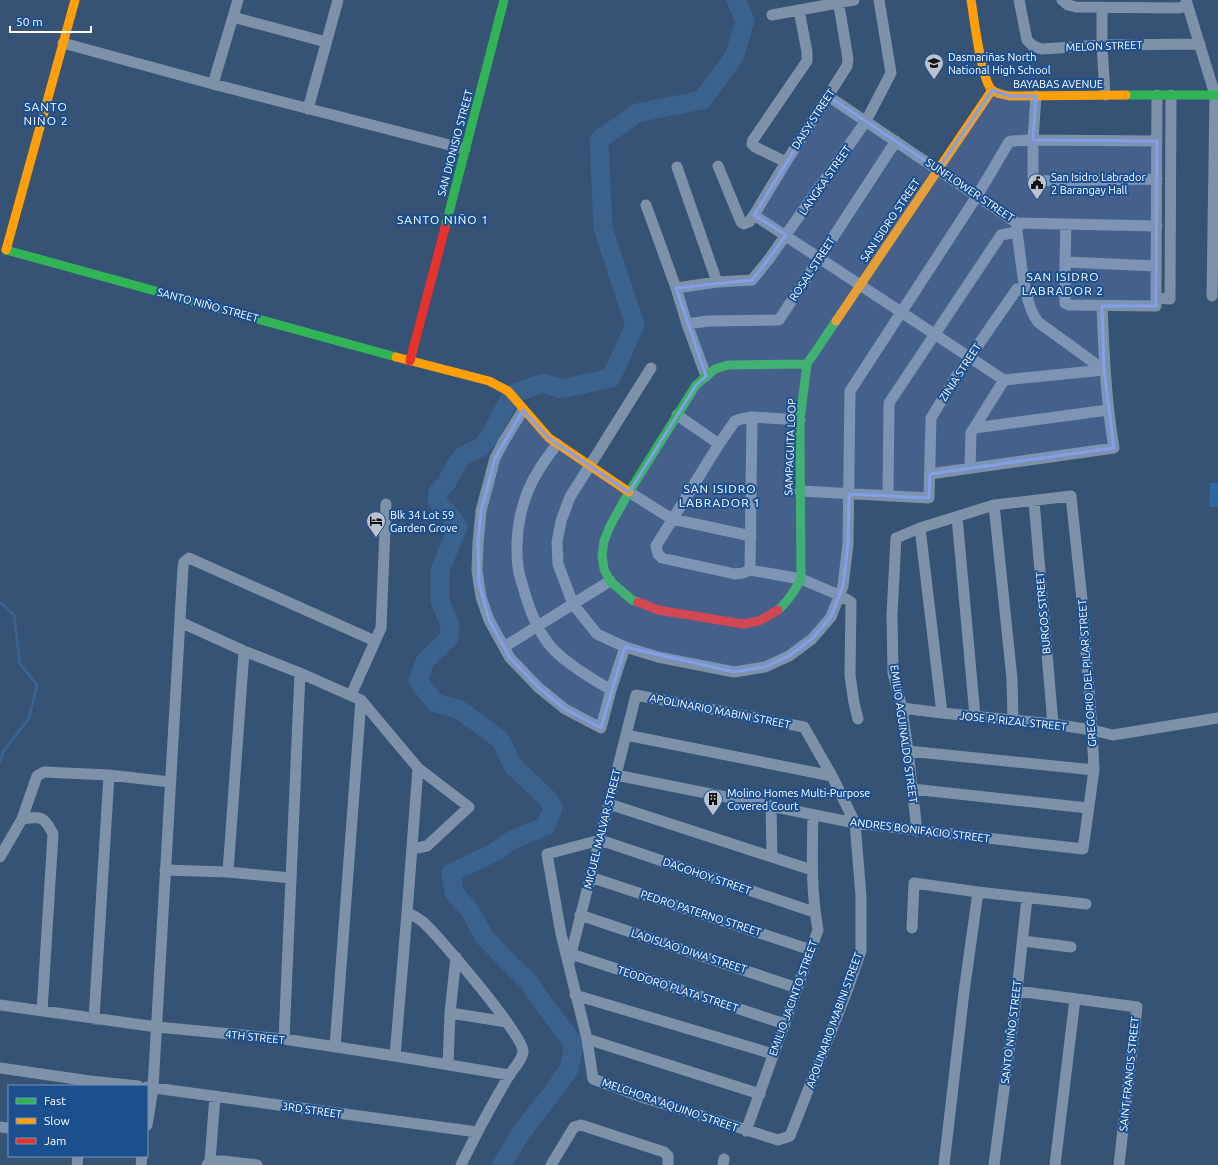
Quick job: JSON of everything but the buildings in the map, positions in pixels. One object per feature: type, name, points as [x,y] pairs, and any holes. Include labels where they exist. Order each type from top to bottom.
[{"type":"street","points":[[3,249],[63,43],[74,0]]},
{"type":"street","points":[[213,84],[238,0]]},
{"type":"street","points":[[308,109],[338,0]]},
{"type":"street","name":"SAN DIONISIO STREET","points":[[410,361],[504,0]]},
{"type":"street","points":[[772,15],[838,1],[854,0]]},
{"type":"street","name":"LANGKA STREET","points":[[676,288],[717,282],[752,280],[786,235],[866,121],[891,73],[879,0]]},
{"type":"street","points":[[971,0],[985,77],[992,90]]},
{"type":"street","name":"MELON STREET","points":[[1019,0],[1027,40],[1033,46],[1042,49],[1102,45],[1200,44]]},
{"type":"street","points":[[1062,0],[1068,6],[1076,8],[1178,8],[1187,3],[1216,94],[1212,296]]},
{"type":"street","name":"DAISY STREET","points":[[754,215],[786,162],[848,66],[838,1]]},
{"type":"street","points":[[1102,7],[1102,45],[1105,95]]},
{"type":"street","points":[[786,162],[755,147],[752,144],[753,140],[807,60],[800,10]]},
{"type":"street","points":[[233,17],[326,42]]},
{"type":"street","points":[[63,43],[308,109],[466,149]]},
{"type":"street","name":"BAYABAS AVENUE","points":[[992,90],[1000,94],[1010,96],[1216,94]]},
{"type":"street","name":"SAN ISIDRO STREET","points":[[807,364],[992,90]]},
{"type":"street","points":[[1066,224],[1065,303],[1069,305],[1156,306],[1157,95]]},
{"type":"street","points":[[1156,298],[1170,298],[1171,95]]},
{"type":"street","name":"SUNFLOWER STREET","points":[[828,96],[978,196],[1017,227],[1026,291],[1033,315],[1038,322],[1104,370]]},
{"type":"street","points":[[1036,96],[1033,140],[1033,181],[1157,179]]},
{"type":"street","points":[[651,368],[570,497],[561,521],[557,542],[558,564],[573,604],[597,634],[625,647],[658,657],[734,672],[765,667],[789,656],[812,639],[831,617],[843,586],[848,544],[850,391],[978,196],[1009,142],[1033,140],[1157,141]]},
{"type":"street","name":"ROSAL STREET","points":[[687,324],[708,321],[779,320],[896,141]]},
{"type":"street","points":[[718,166],[741,222],[747,224],[754,215],[1004,380],[1104,370]]},
{"type":"street","points":[[677,167],[717,282]]},
{"type":"street","points":[[646,205],[706,376]]},
{"type":"street","points":[[800,491],[888,496],[889,403],[1001,235],[1017,227],[1066,224],[1157,226]]},
{"type":"street","name":"SANTO NIÑO STREET","points":[[3,249],[410,361],[489,381],[508,391],[522,408]]},
{"type":"street","points":[[1065,262],[1156,266]]},
{"type":"street","name":"ZINIA STREET","points":[[888,496],[929,498],[931,418],[969,357],[1017,289],[1026,291]]},
{"type":"street","points":[[930,474],[1114,448],[1104,370],[1102,306]]},
{"type":"street","name":"SAMPAGUITA LOOP","points":[[807,364],[800,420],[800,579],[795,590],[783,606],[771,615],[759,621],[743,624],[658,610],[632,600],[610,581],[604,569],[602,555],[604,541],[610,526],[629,492],[696,385],[715,369],[728,365],[807,364]]},
{"type":"street","points":[[970,468],[971,433],[1004,380]]},
{"type":"street","points":[[625,647],[611,690],[601,728],[566,709],[539,688],[510,658],[489,620],[480,590],[477,571],[481,511],[495,458],[522,408],[549,438],[557,444],[672,519],[751,536]]},
{"type":"street","points":[[974,428],[1108,410]]},
{"type":"street","points":[[677,416],[719,444]]},
{"type":"street","points":[[800,420],[752,417],[735,421],[719,444],[656,546],[658,554],[662,558],[735,574],[750,570],[800,579],[839,595],[851,602],[850,675],[858,719]]},
{"type":"street","points":[[750,570],[752,417]]},
{"type":"street","points":[[557,444],[539,470],[527,494],[521,511],[517,539],[518,568],[536,626],[552,648],[580,671],[611,690]]},
{"type":"street","name":"GREGORIO DEL PILAR STREET","points":[[1034,501],[1071,496],[1082,600],[1094,770],[1083,849]]},
{"type":"street","points":[[942,713],[920,528],[994,505],[1034,501]]},
{"type":"street","name":"BURGOS STREET","points":[[1034,501],[1053,724]]},
{"type":"street","points":[[335,1047],[356,698],[375,641],[381,628],[386,504]]},
{"type":"street","points":[[994,505],[1012,678],[1013,720]]},
{"type":"street","points":[[957,517],[975,716]]},
{"type":"street","name":"EMILIO AGUINALDO STREET","points":[[917,831],[902,708],[893,673],[892,615],[896,538],[920,528]]},
{"type":"street","points":[[148,1112],[157,1027],[170,782],[184,562],[189,558],[375,641]]},
{"type":"street","points":[[504,647],[610,581]]},
{"type":"street","points":[[180,622],[244,651],[300,673],[356,698],[418,768],[469,807],[427,846],[412,849]]},
{"type":"street","points":[[228,872],[244,651]]},
{"type":"street","points":[[284,1039],[300,673]]},
{"type":"street","name":"MIGUEL MALVAR STREET","points":[[570,958],[636,695]]},
{"type":"street","name":"APOLINARIO MABINI STREET","points":[[636,695],[804,727],[832,776],[855,823],[861,896],[861,951],[847,991],[790,1136],[778,1140],[746,1131]]},
{"type":"street","name":"JOSE P. RIZAL STREET","points":[[902,708],[1053,724],[1113,735],[1218,718]]},
{"type":"street","points":[[626,735],[832,776]]},
{"type":"street","points":[[908,751],[1094,770]]},
{"type":"street","points":[[395,1056],[408,913],[418,768]]},
{"type":"street","points":[[0,857],[22,819],[36,780],[40,774],[44,772],[109,775],[170,782]]},
{"type":"street","points":[[94,1019],[109,775]]},
{"type":"street","name":"ANDRES BONIFACIO STREET","points":[[616,775],[855,823],[1083,849]]},
{"type":"street","points":[[912,789],[1088,808]]},
{"type":"street","points":[[609,804],[812,870]]},
{"type":"street","points":[[771,806],[772,857]]},
{"type":"street","name":"EMILIO JACINTO STREET","points":[[746,1131],[818,930],[814,912],[812,870],[813,815]]},
{"type":"street","points":[[22,819],[38,817],[47,822],[54,834],[42,1011]]},
{"type":"street","name":"DAGOHOY STREET","points":[[600,840],[814,912]]},
{"type":"street","name":"MELCHORA AQUINO STREET","points":[[600,840],[547,854],[561,934],[570,958],[575,996],[587,1039],[593,1079],[645,1098],[746,1131]]},
{"type":"street","points":[[165,870],[228,872],[291,878]]},
{"type":"street","name":"PEDRO PATERNO STREET","points":[[590,877],[811,950]]},
{"type":"street","points":[[912,928],[914,883],[1086,904]]},
{"type":"street","points":[[944,1165],[964,992],[978,892]]},
{"type":"street","name":"SANTO NIÑO STREET","points":[[994,1165],[1017,991],[1027,898]]},
{"type":"street","points":[[408,913],[425,923],[456,957],[507,1022],[522,1044],[524,1051],[461,1165]]},
{"type":"street","name":"LADISLAO DIWA STREET","points":[[580,915],[797,988]]},
{"type":"street","points":[[1022,941],[1071,947]]},
{"type":"street","points":[[448,1065],[450,1013],[456,957]]},
{"type":"street","name":"TEODORO PLATA STREET","points":[[570,958],[785,1024]]},
{"type":"street","name":"SAINT FRANCIS STREET","points":[[1017,991],[1137,1007],[1119,1165]]},
{"type":"street","points":[[575,996],[773,1054]]},
{"type":"street","points":[[1055,1165],[1075,999]]},
{"type":"street","name":"4TH STREET","points":[[0,1005],[157,1027],[284,1039],[510,1075]]},
{"type":"street","points":[[450,1013],[507,1022]]},
{"type":"street","points":[[587,1039],[760,1094]]},
{"type":"street","points":[[0,1068],[89,1083],[122,1085]]},
{"type":"street","name":"3RD STREET","points":[[150,1087],[478,1132]]},
{"type":"street","points":[[215,1096],[209,1163],[223,1161],[257,1165]]},
{"type":"street","points":[[551,1165],[574,1127],[581,1125],[664,1152],[668,1156],[668,1165]]},
{"type":"highlighted area","points":[[992,90],[1010,96],[1036,96],[1033,140],[1157,141],[1156,306],[1102,306],[1104,370],[1114,448],[930,474],[929,498],[849,494],[848,544],[843,586],[831,617],[812,639],[789,656],[765,667],[734,672],[625,647],[601,728],[565,709],[539,688],[510,658],[489,620],[479,584],[478,543],[481,511],[495,458],[523,410],[549,438],[629,492],[696,385],[706,376],[676,288],[752,280],[757,274],[786,235],[754,215],[828,96],[938,169]]},
{"type":"shaded area","points":[[1210,483],[1218,483],[1218,507],[1209,507]]},
{"type":"waterway","points":[[502,1165],[520,1134],[569,1069],[574,1044],[529,982],[485,938],[470,911],[454,892],[451,873],[495,852],[512,840],[546,826],[553,807],[547,798],[513,766],[501,741],[458,709],[436,703],[418,681],[425,661],[449,638],[450,625],[440,601],[440,570],[458,527],[437,500],[438,492],[447,482],[457,463],[463,456],[481,447],[490,436],[509,400],[515,393],[543,383],[561,389],[611,378],[635,325],[603,228],[599,140],[637,113],[702,100],[734,57],[745,21],[736,0]]},
{"type":"waterway","points":[[0,602],[14,615],[20,664],[37,685],[29,718],[3,752],[0,762]]},
{"type":"traffic: fast","points":[[445,228],[504,0]]},
{"type":"traffic: fast","points":[[1126,95],[1218,95]]},
{"type":"traffic: fast","points":[[6,250],[396,357]]},
{"type":"traffic: fast","points":[[778,610],[794,592],[801,579],[800,420],[807,364],[836,321]]},
{"type":"traffic: fast","points":[[638,602],[632,600],[610,581],[604,569],[602,555],[604,541],[610,526],[629,492],[696,385],[715,369],[728,365],[807,364]]},
{"type":"traffic: slow","points":[[6,250],[75,0]]},
{"type":"traffic: slow","points":[[971,0],[981,62],[984,74],[992,90],[1010,96],[1126,95]]},
{"type":"traffic: slow","points":[[836,321],[992,90]]},
{"type":"traffic: slow","points":[[396,357],[489,381],[508,391],[549,438],[629,492]]},
{"type":"traffic: jam","points":[[410,361],[445,228]]},
{"type":"traffic: jam","points":[[638,602],[658,610],[743,624],[759,621],[778,610]]},
{"type":"place","name":"Dasmariñas North National High School","points":[[934,80]]},
{"type":"place","name":"San Isidro Labrador 2 Barangay Hall","points":[[1037,200]]},
{"type":"place","name":"Blk 34 Lot 59 Garden Grove","points":[[376,538]]},
{"type":"place","name":"Molino Homes Multi-Purpose Covered Court","points":[[713,816]]},
{"type":"district","name":"SANTO NIÑO 2","points":[[46,113]]},
{"type":"district","name":"SANTO NIÑO 1","points":[[443,219]]},
{"type":"district","name":"SAN ISIDRO LABRADOR 2","points":[[1063,283]]},
{"type":"district","name":"SAN ISIDRO LABRADOR 1","points":[[720,495]]}]
